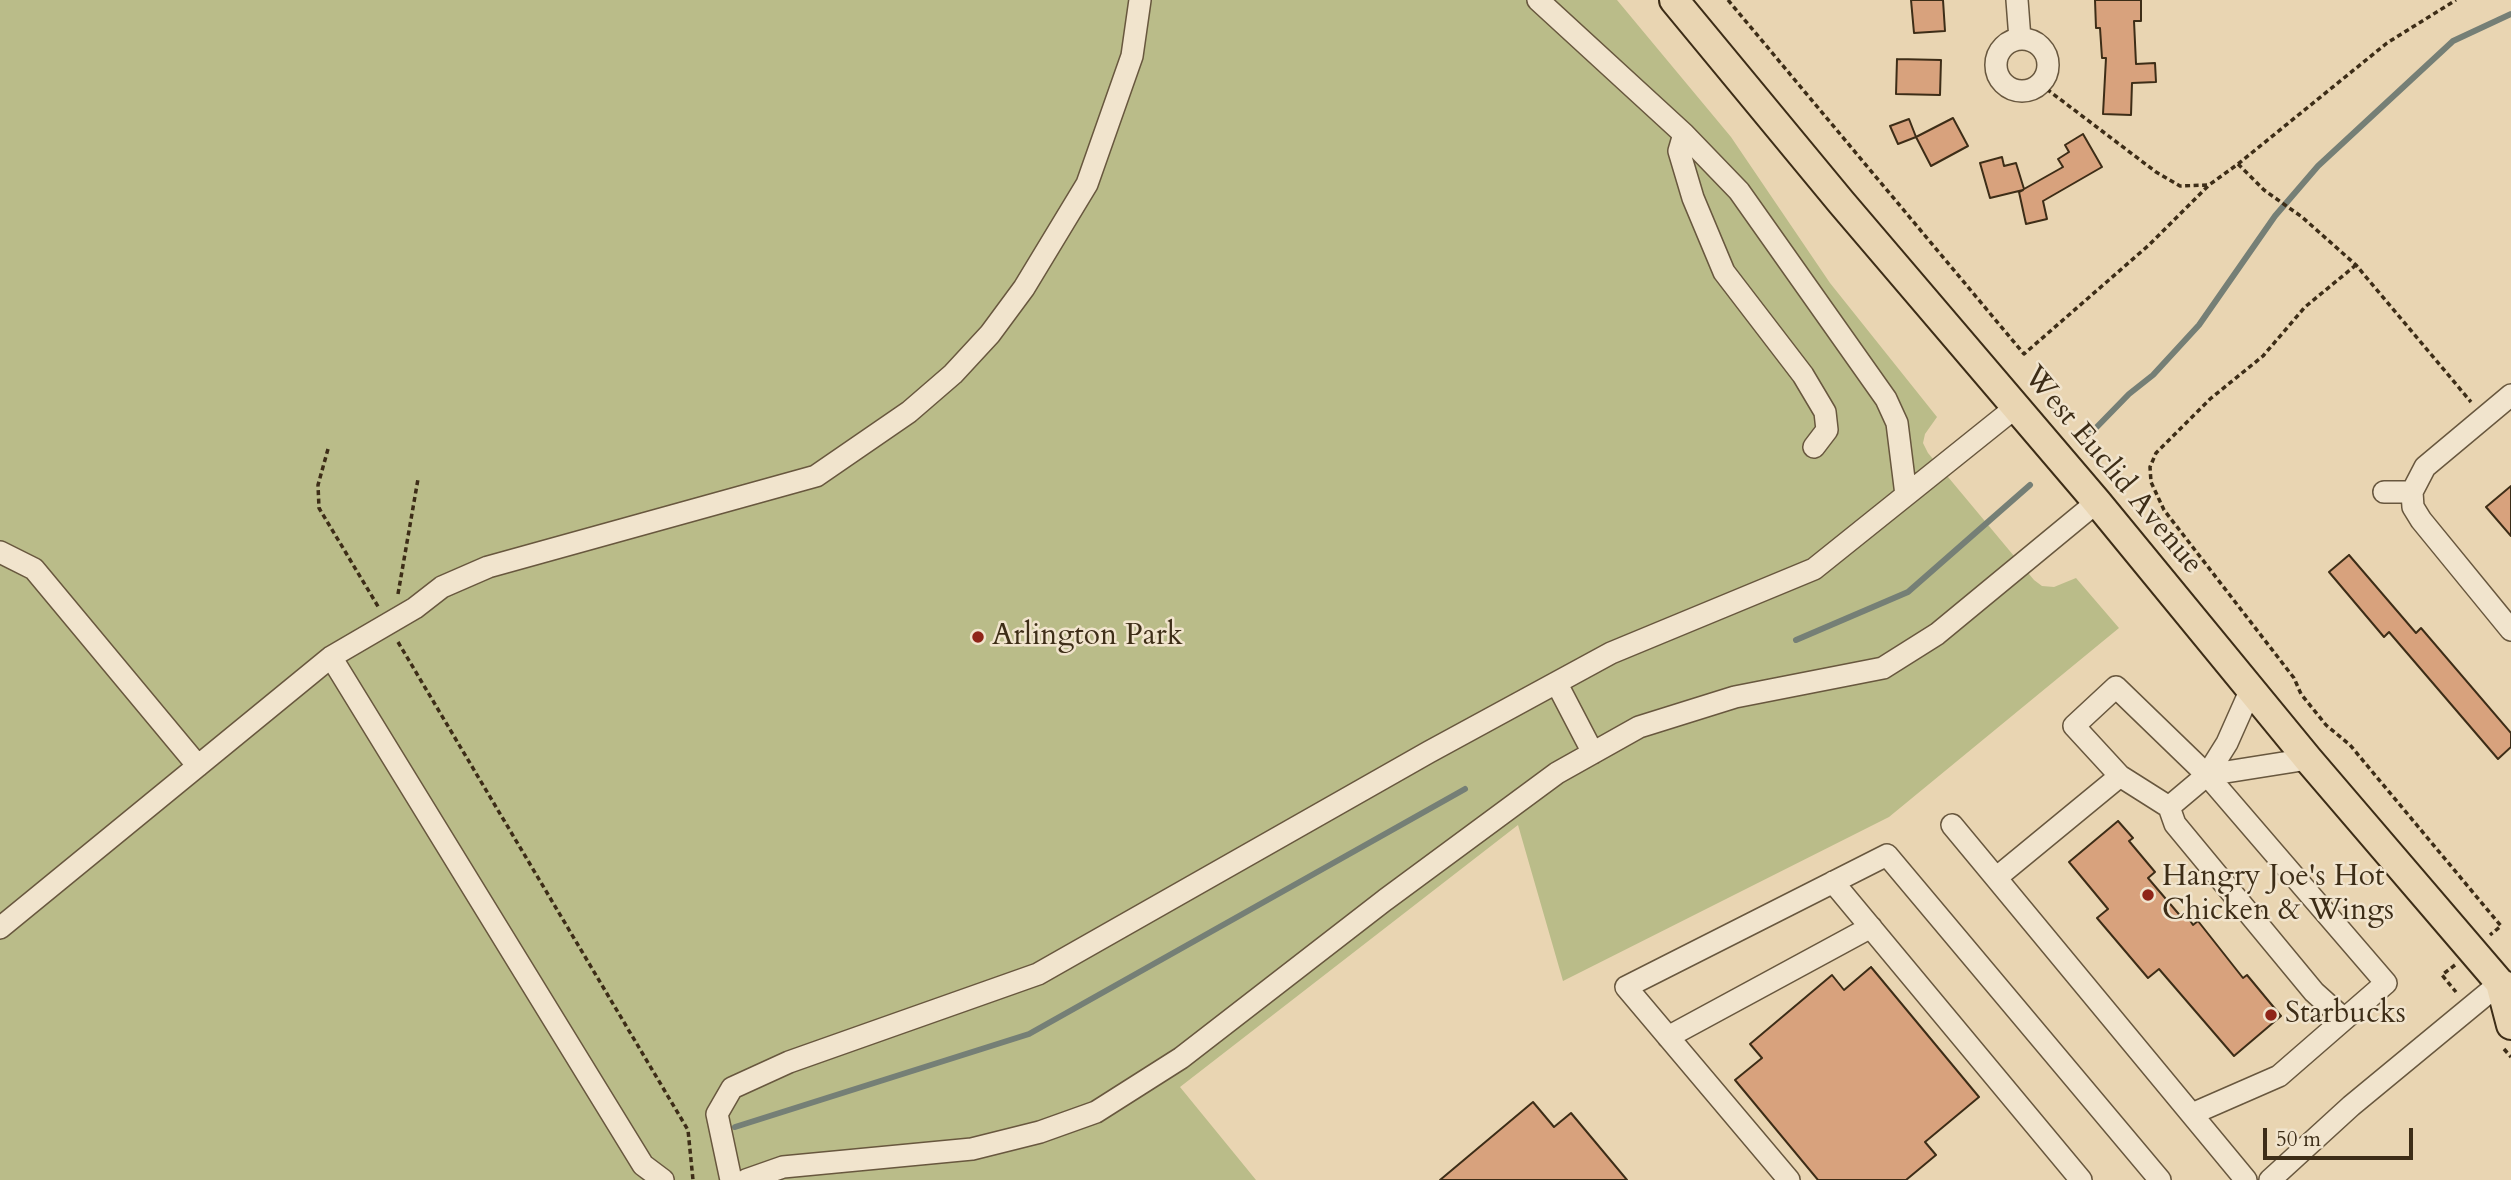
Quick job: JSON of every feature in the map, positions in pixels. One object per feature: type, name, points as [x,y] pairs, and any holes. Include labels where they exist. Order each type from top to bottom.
[{"type":"main road","name":"West Euclid Avenue","points":[[1674,0],[2097,502],[2308,759],[2506,986],[2511,1025]]},
{"type":"street","points":[[0,928],[331,657],[391,622],[442,587],[488,567],[816,476],[909,412],[953,374],[990,334],[1024,288],[1087,184],[1132,56],[1140,0]]},
{"type":"street","points":[[1538,0],[1684,134],[1739,191],[1886,399],[1897,423],[1906,495]]},
{"type":"street","points":[[2017,0],[2020,39]]},
{"type":"street","points":[[2020,39],[2037,44],[2047,58],[2046,75],[2040,84],[2026,91],[2018,91],[2003,83],[1998,76],[1996,60],[2004,46],[2020,39]]},
{"type":"street","points":[[1684,134],[1679,151],[1689,187],[1703,228],[1724,272],[1803,375],[1825,412],[1827,430],[1814,447]]},
{"type":"street","points":[[2511,395],[2425,467],[2412,492],[2413,506],[2421,520],[2511,630]]},
{"type":"street","points":[[731,1180],[717,1114],[732,1088],[789,1062],[1038,974],[1429,752],[1611,653],[1814,569],[2016,407]]},
{"type":"street","points":[[2384,492],[2412,492]]},
{"type":"street","points":[[746,1180],[783,1167],[972,1149],[1040,1132],[1097,1112],[1181,1058],[1503,811],[1557,773],[1639,727],[1735,697],[1883,668],[1937,634],[2097,502]]},
{"type":"street","points":[[0,552],[34,569],[198,766]]},
{"type":"street","points":[[331,657],[642,1165],[663,1180]]},
{"type":"street","points":[[1557,684],[1593,753]]},
{"type":"street","points":[[2192,1114],[2279,1076],[2344,1019],[2386,982],[2207,775],[2116,687],[2074,726],[2120,776],[2169,807],[2175,824],[2227,887],[2314,992],[2344,1019]]},
{"type":"street","points":[[2169,807],[2207,775],[2228,743],[2251,690]]},
{"type":"street","points":[[2207,775],[2308,759]]},
{"type":"street","points":[[1996,878],[2120,776]]},
{"type":"street","points":[[1952,825],[2246,1180]]},
{"type":"street","points":[[1789,1180],[1626,987],[1887,855],[2160,1180]]},
{"type":"street","points":[[1833,882],[2073,1177]]},
{"type":"street","points":[[1668,1037],[1871,927]]},
{"type":"street","points":[[2274,1179],[2351,1106],[2506,986]]},
{"type":"path","points":[[1728,0],[2024,354],[2149,245],[2209,185],[2387,43],[2456,0]]},
{"type":"path","points":[[2040,84],[2155,172],[2180,186],[2209,185]]},
{"type":"path","points":[[2238,164],[2264,190],[2302,217],[2356,265],[2485,417]]},
{"type":"path","points":[[2356,265],[2305,307],[2263,356],[2210,399],[2156,453],[2150,467],[2151,482],[2164,510],[2294,678],[2301,694],[2326,725],[2350,745],[2501,926],[2494,930]]},
{"type":"path","points":[[328,449],[318,485],[319,508],[391,622],[688,1130],[693,1180]]},
{"type":"path","points":[[391,622],[418,479]]},
{"type":"green space","name":"Arlington Park","points":[[0,0],[1617,0],[1731,137],[1830,283],[1937,417],[1925,434],[1923,443],[1928,453],[2034,580],[2042,586],[2054,587],[2076,578],[2119,628],[1889,817],[1563,981],[1518,825],[1180,1087],[1256,1180],[0,1180]]},
{"type":"building","points":[[1911,0],[1943,0],[1945,31],[1914,33]]},
{"type":"building","points":[[2095,0],[2141,0],[2141,21],[2134,21],[2136,64],[2155,63],[2156,82],[2132,83],[2131,115],[2103,114],[2106,58],[2102,58],[2100,28],[2096,28]]},
{"type":"building","points":[[1897,59],[1941,60],[1940,95],[1896,94]]},
{"type":"building","points":[[1953,118],[1968,146],[1931,166],[1916,137]]},
{"type":"building","points":[[1909,119],[1916,137],[1898,144],[1890,126]]},
{"type":"building","points":[[2083,134],[2102,167],[2043,201],[2047,219],[2026,224],[2019,192],[2023,190],[1990,198],[1980,163],[2002,157],[2004,166],[2016,163],[2024,189],[2063,167],[2058,159],[2069,152],[2065,145]]},
{"type":"building","points":[[2511,486],[2511,536],[2486,507]]},
{"type":"building","points":[[2349,555],[2416,633],[2421,628],[2511,733],[2511,747],[2498,759],[2389,632],[2384,637],[2329,572]]},
{"type":"building","points":[[2118,821],[2133,838],[2129,841],[2155,872],[2148,878],[2183,919],[2187,916],[2193,925],[2198,921],[2243,978],[2247,975],[2281,1016],[2234,1056],[2159,969],[2148,978],[2097,918],[2108,909],[2069,862]]},
{"type":"building","points":[[1871,967],[1979,1097],[1925,1142],[1936,1155],[1906,1180],[1818,1180],[1735,1080],[1762,1058],[1750,1044],[1832,975],[1844,990]]},
{"type":"building","points":[[1533,1102],[1554,1127],[1571,1113],[1627,1180],[1440,1180]]},
{"type":"waterway","points":[[2090,434],[2129,394],[2153,375],[2199,325],[2275,216],[2318,166],[2453,41],[2511,14]]},
{"type":"waterway","points":[[1796,640],[1908,592],[2030,485]]},
{"type":"waterway","points":[[735,1127],[1029,1034],[1465,789]]},
{"type":"place","name":"Arlington Park","points":[[978,637]]},
{"type":"place","name":"Hangry Joe's Hot Chicken & Wings","points":[[2148,895]]},
{"type":"place","name":"Starbucks","points":[[2271,1015]]}]
